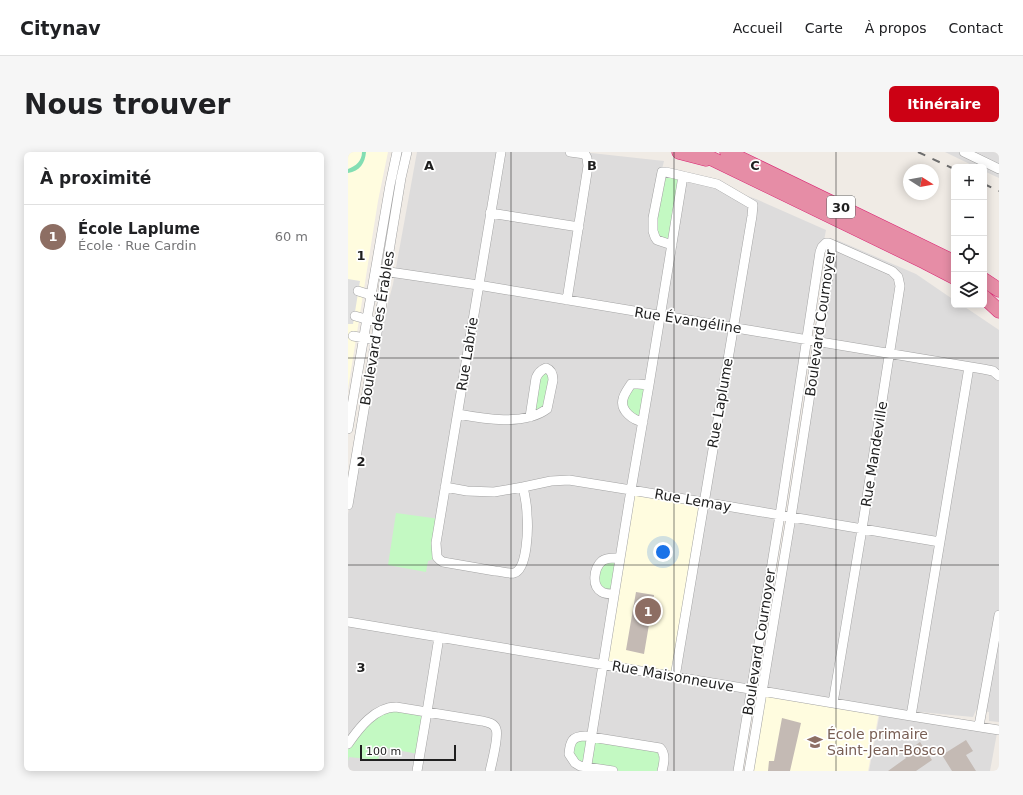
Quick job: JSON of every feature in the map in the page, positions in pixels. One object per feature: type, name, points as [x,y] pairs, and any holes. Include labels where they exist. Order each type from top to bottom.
[{"type":"highway","points":[[679,152],[724,158]]},
{"type":"highway","name":"30","points":[[698,152],[724,158],[951,261]]},
{"type":"highway","name":"30","points":[[724,158],[951,275]]},
{"type":"highway","points":[[987,282],[999,290]]},
{"type":"highway","points":[[987,298],[999,305]]},
{"type":"highway","points":[[987,299],[999,311]]},
{"type":"street","name":"Boulevard des Érables","points":[[348,429],[397,152]]},
{"type":"street","name":"Boulevard des Érables","points":[[348,505],[351,467],[382,302],[401,178],[407,152]]},
{"type":"street","name":"Rue Labrie","points":[[501,152],[436,543],[437,557],[443,562],[509,573],[518,571],[523,560],[528,535],[523,487]]},
{"type":"street","points":[[566,300],[588,166],[585,154],[570,152]]},
{"type":"street","points":[[964,152],[998,167]]},
{"type":"street","points":[[586,769],[631,490],[643,422],[660,316],[672,244],[683,176],[662,172],[653,218],[653,231],[655,237],[660,242],[672,244]]},
{"type":"street","name":"Rue Laplume","points":[[675,677],[753,205],[717,184],[683,176]]},
{"type":"street","points":[[490,213],[579,227]]},
{"type":"street","name":"Boulevard Cournoyer","points":[[738,771],[780,515],[820,252],[822,247],[829,243],[833,245],[791,517],[749,771]]},
{"type":"street","name":"Rue Mandeville","points":[[833,245],[892,271],[898,277],[900,286],[833,703]]},
{"type":"street","name":"Rue Évangéline","points":[[376,270],[478,285],[993,371],[999,376]]},
{"type":"street","points":[[358,291],[377,296],[382,302]]},
{"type":"street","points":[[354,316],[378,322]]},
{"type":"street","points":[[353,336],[375,340]]},
{"type":"street","points":[[911,716],[969,367]]},
{"type":"street","points":[[458,414],[497,420],[530,417],[540,414],[547,409],[553,376],[549,369],[542,369],[536,378],[530,417]]},
{"type":"street","points":[[643,422],[635,420],[629,415],[622,402],[623,397],[631,384],[649,385]]},
{"type":"street","points":[[348,421],[351,410]]},
{"type":"street","name":"Rue Lemay","points":[[445,487],[467,491],[494,492],[551,481],[564,480],[940,542]]},
{"type":"street","points":[[614,594],[602,592],[598,589],[595,576],[598,565],[603,560],[620,558]]},
{"type":"street","points":[[979,726],[996,654],[999,615]]},
{"type":"street","name":"Rue Maisonneuve","points":[[348,622],[999,730]]},
{"type":"street","points":[[417,771],[428,712],[439,637]]},
{"type":"street","points":[[348,752],[349,743],[361,727],[372,716],[383,709],[396,707],[482,721],[492,724],[496,728],[497,734],[490,771]]},
{"type":"street","points":[[613,771],[586,769],[575,763],[569,754],[573,739],[580,736],[591,736],[660,748],[664,754],[664,765],[662,771]]},
{"type":"shaded area","points":[[348,152],[388,152],[378,201],[348,389]]},
{"type":"shaded area","points":[[417,152],[582,152],[664,161],[662,169],[671,245],[640,423],[591,730],[580,733],[586,771],[348,771],[348,514],[374,356],[393,284]]},
{"type":"shaded area","points":[[945,152],[999,152],[999,178],[987,172],[987,164],[970,164]]},
{"type":"shaded area","points":[[684,174],[756,199],[826,230],[805,338],[736,771],[663,771],[592,737]]},
{"type":"shaded area","points":[[837,240],[916,274],[951,298],[951,308],[966,308],[999,330],[999,722],[989,721],[989,712],[976,710],[973,717],[909,711],[765,688]]},
{"type":"shaded area","points":[[348,279],[360,281],[353,324],[348,324]]},
{"type":"shaded area","points":[[632,492],[701,503],[673,675],[604,664]]},
{"type":"shaded area","name":"École primaire Saint-Jean-Bosco","points":[[764,694],[879,712],[868,771],[751,771]]},
{"type":"shaded area","points":[[880,712],[997,733],[990,771],[869,771]]},
{"type":"green space","points":[[362,152],[366,152],[361,166],[348,173],[348,169],[360,161]]},
{"type":"green space","points":[[661,174],[683,176],[671,244],[655,237]]},
{"type":"green space","points":[[543,370],[552,376],[546,408],[531,416],[537,378]]},
{"type":"green space","points":[[647,386],[640,422],[635,420],[623,397],[628,389]]},
{"type":"green space","points":[[396,513],[440,519],[436,558],[428,561],[426,572],[388,565]]},
{"type":"green space","points":[[618,558],[613,593],[599,589],[599,565]]},
{"type":"green space","points":[[383,710],[425,713],[418,754],[381,747],[378,760],[349,757],[348,761],[348,743]]},
{"type":"green space","points":[[576,737],[660,753],[661,771],[619,771],[584,766],[570,757]]},
{"type":"building","points":[[636,592],[654,595],[644,654],[626,650]]},
{"type":"building","points":[[782,718],[801,723],[790,771],[768,771],[769,761],[774,761]]},
{"type":"building","points":[[966,740],[973,751],[966,755],[976,771],[952,771],[942,755]]},
{"type":"building","points":[[920,742],[932,760],[916,771],[888,771],[906,758],[903,754]]},
{"type":"railway","points":[[918,152],[951,168]]},
{"type":"railway","points":[[987,185],[999,191]]},
{"type":"place","name":"École Laplume","points":[[648,611]]},
{"type":"place","name":"École primaire Saint-Jean-Bosco","points":[[815,742]]}]
